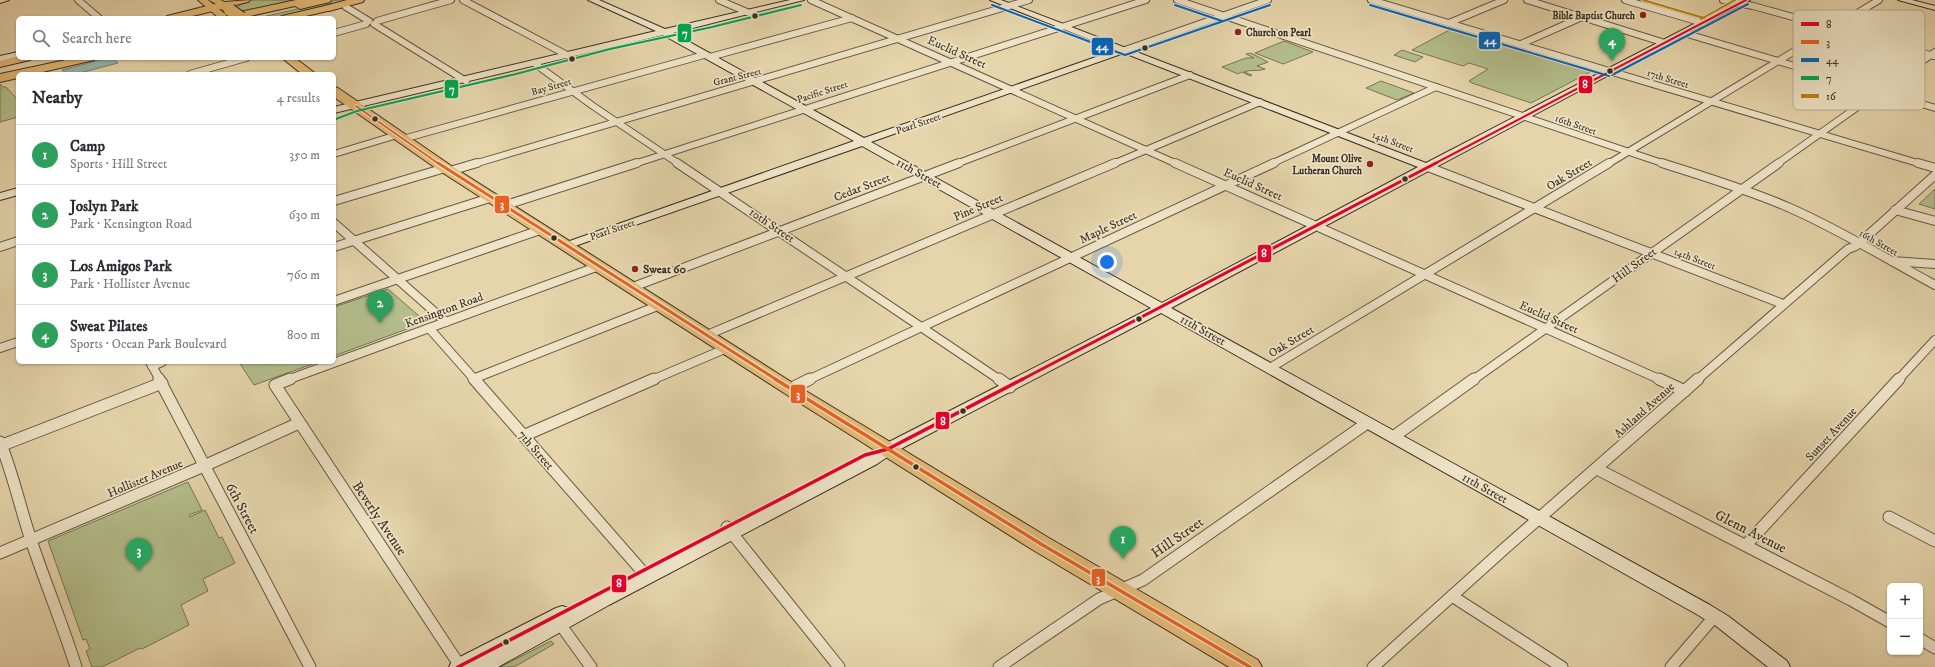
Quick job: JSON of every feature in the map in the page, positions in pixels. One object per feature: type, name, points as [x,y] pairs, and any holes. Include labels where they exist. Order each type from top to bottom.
[{"type":"highway","points":[[184,16],[221,10],[359,0]]},
{"type":"highway","points":[[252,16],[321,2]]},
{"type":"highway","points":[[260,16],[321,2]]},
{"type":"highway","points":[[221,10],[237,16]]},
{"type":"highway","points":[[0,70],[16,59]]},
{"type":"highway","points":[[0,70],[22,60]]},
{"type":"highway","points":[[0,70],[36,60]]},
{"type":"highway","points":[[0,70],[49,60]]},
{"type":"highway","points":[[0,70],[63,60]]},
{"type":"highway","points":[[0,70],[76,60]]},
{"type":"highway","points":[[291,60],[307,72]]},
{"type":"highway","points":[[336,92],[448,169],[790,388],[1041,544],[1250,667]]},
{"type":"main road","points":[[203,0],[221,10],[245,0]]},
{"type":"main road","points":[[290,16],[321,2]]},
{"type":"street","points":[[0,1],[5,0]]},
{"type":"street","points":[[78,0],[97,16]]},
{"type":"street","points":[[321,2],[365,0]]},
{"type":"street","points":[[336,32],[451,0]]},
{"type":"street","points":[[463,0],[568,55]]},
{"type":"street","name":"11th Street","points":[[592,0],[663,32],[754,81],[1540,518],[1714,617],[1781,667]]},
{"type":"street","points":[[719,0],[747,12],[790,0]]},
{"type":"street","points":[[336,110],[800,0]]},
{"type":"street","name":"Euclid Street","points":[[811,0],[1685,391]]},
{"type":"street","name":"14th Street","points":[[994,0],[1652,252],[1783,304]]},
{"type":"street","name":"Grant Street","points":[[336,200],[616,121],[1029,0]]},
{"type":"street","name":"Pacific Street","points":[[506,205],[1146,0]]},
{"type":"street","name":"16th Street","points":[[1177,0],[1742,190],[1802,212],[1935,285]]},
{"type":"street","name":"Pearl Street","points":[[568,245],[1268,0]]},
{"type":"street","name":"17th Street","points":[[1371,0],[1935,168]]},
{"type":"street","points":[[1382,3],[1390,0]]},
{"type":"street","points":[[1449,23],[1504,0]]},
{"type":"street","points":[[1527,0],[1665,42]]},
{"type":"street","points":[[1625,0],[1703,23]]},
{"type":"street","points":[[1723,0],[1742,2],[1793,17]]},
{"type":"street","name":"Oak Street","points":[[1862,10],[1879,0]]},
{"type":"street","points":[[1902,0],[1935,8]]},
{"type":"street","points":[[481,667],[526,644],[560,624],[642,572],[872,460],[888,449],[1162,308],[1523,116],[1742,2]]},
{"type":"street","points":[[346,7],[465,80]]},
{"type":"street","points":[[1521,44],[1582,17]]},
{"type":"street","name":"Bay Street","points":[[336,153],[852,18]]},
{"type":"street","points":[[1684,33],[1793,66]]},
{"type":"street","name":"Oak Street","points":[[1270,368],[1793,51]]},
{"type":"street","name":"Hill Street","points":[[1925,60],[1934,54]]},
{"type":"street","points":[[16,57],[0,70],[16,76]]},
{"type":"street","points":[[37,72],[83,60]]},
{"type":"street","points":[[197,72],[239,60]]},
{"type":"street","name":"10th Street","points":[[534,64],[1010,387]]},
{"type":"street","name":"Cedar Street","points":[[633,287],[1190,75]]},
{"type":"street","name":"Maple Street","points":[[790,388],[1436,88]]},
{"type":"street","name":"Pine Street","points":[[707,335],[1260,102]]},
{"type":"street","points":[[1925,105],[1935,108]]},
{"type":"street","points":[[336,113],[356,106]]},
{"type":"street","name":"Hill Street","points":[[1393,437],[1652,252],[1742,190],[1852,110]]},
{"type":"street","name":"Ashland Avenue","points":[[1373,667],[1783,304],[1858,242],[1935,175]]},
{"type":"street","points":[[0,197],[16,192]]},
{"type":"street","points":[[0,200],[16,196]]},
{"type":"street","points":[[336,247],[493,197]]},
{"type":"street","points":[[1895,210],[1935,221]]},
{"type":"street","points":[[336,225],[446,322]]},
{"type":"street","points":[[336,300],[543,230]]},
{"type":"street","points":[[0,247],[16,242]]},
{"type":"street","points":[[1892,261],[1906,260],[1935,264]]},
{"type":"street","name":"Kensington Road","points":[[336,362],[599,266]]},
{"type":"street","points":[[473,379],[660,305]]},
{"type":"street","name":"7th Street","points":[[429,328],[642,572]]},
{"type":"street","name":"Sunset Avenue","points":[[1746,545],[1935,340]]},
{"type":"street","points":[[0,348],[16,343]]},
{"type":"street","points":[[523,436],[727,348]]},
{"type":"street","name":"6th Street","points":[[155,364],[162,383],[204,466],[310,667]]},
{"type":"street","name":"Kensington Road","points":[[275,385],[332,364]]},
{"type":"street","points":[[76,667],[60,617],[32,540],[11,468],[0,444],[162,383]]},
{"type":"street","name":"Beverly Avenue","points":[[275,385],[459,667]]},
{"type":"street","name":"Hollister Avenue","points":[[0,554],[204,466],[299,423]]},
{"type":"street","name":"Hill Street","points":[[1000,667],[1099,599],[1143,580],[1367,423]]},
{"type":"street","name":"Glenn Avenue","points":[[1597,469],[1746,545],[1887,620]]},
{"type":"street","points":[[1889,517],[1935,540]]},
{"type":"street","points":[[459,667],[600,598],[729,529]]},
{"type":"street","points":[[729,529],[839,667]]},
{"type":"street","points":[[1452,596],[1562,667]]},
{"type":"street","points":[[1671,667],[1714,617]]},
{"type":"street","points":[[560,624],[591,667]]},
{"type":"street","points":[[1923,641],[1935,648]]},
{"type":"green space","points":[[253,0],[296,0],[242,12],[236,8],[244,2]]},
{"type":"green space","points":[[337,0],[351,0],[282,16],[267,16]]},
{"type":"green space","points":[[1453,28],[1594,70],[1531,103],[1469,81],[1488,69],[1469,63],[1463,66],[1412,50]]},
{"type":"green space","points":[[1284,41],[1313,52],[1283,64],[1255,53]]},
{"type":"green space","points":[[1402,50],[1423,57],[1415,62],[1394,55]]},
{"type":"green space","points":[[1251,53],[1268,62],[1257,66],[1265,69],[1244,72],[1252,75],[1250,76],[1242,72],[1238,74],[1222,67],[1246,58],[1254,58],[1246,54]]},
{"type":"green space","points":[[1381,81],[1414,93],[1397,100],[1366,88]]},
{"type":"green space","points":[[0,84],[3,87],[6,87],[16,98],[16,118],[0,122]]},
{"type":"green space","points":[[1935,189],[1935,209],[1919,204]]},
{"type":"green space","points":[[388,289],[426,322],[336,355],[336,306]]},
{"type":"green space","points":[[240,364],[312,364],[254,385]]},
{"type":"green space","points":[[188,482],[202,510],[189,515],[190,517],[205,510],[219,538],[222,537],[235,563],[203,579],[208,591],[181,605],[189,625],[102,667],[92,667],[86,651],[90,649],[86,639],[83,640],[48,541]]},
{"type":"green space","points":[[551,641],[554,644],[514,667],[500,667]]},
{"type":"water","points":[[100,60],[115,60],[118,63],[84,72],[64,72],[62,70]]},
{"type":"transit line","name":"16","points":[[1643,0],[1704,18]]},
{"type":"transit line","name":"16","points":[[1701,19],[1735,0]]},
{"type":"transit line","name":"8","points":[[458,667],[865,455],[888,449],[996,394],[1746,0]]},
{"type":"transit line","name":"44","points":[[1612,75],[1748,4]]},
{"type":"transit line","name":"7","points":[[336,119],[357,111],[516,74],[610,49],[712,27],[801,5]]},
{"type":"transit line","name":"44","points":[[992,5],[1125,55],[1270,5]]},
{"type":"transit line","name":"44","points":[[1175,5],[1222,21]]},
{"type":"transit line","name":"44","points":[[1370,5],[1609,76]]},
{"type":"transit line","name":"3","points":[[356,106],[445,168],[790,389],[1041,544],[1250,667]]},
{"type":"place","name":"Bible Baptist Church","points":[[1643,15]]},
{"type":"place","name":"Church on Pearl","points":[[1238,32]]},
{"type":"place","name":"Sweat Pilates","points":[[1612,61]]},
{"type":"place","name":"Mount Olive Lutheran Church","points":[[1370,164]]},
{"type":"place","name":"Sweat 60","points":[[635,269]]},
{"type":"place","name":"Joslyn Park","points":[[380,323]]},
{"type":"place","name":"Camp","points":[[1123,559]]},
{"type":"place","name":"Los Amigos Park","points":[[139,571]]}]
